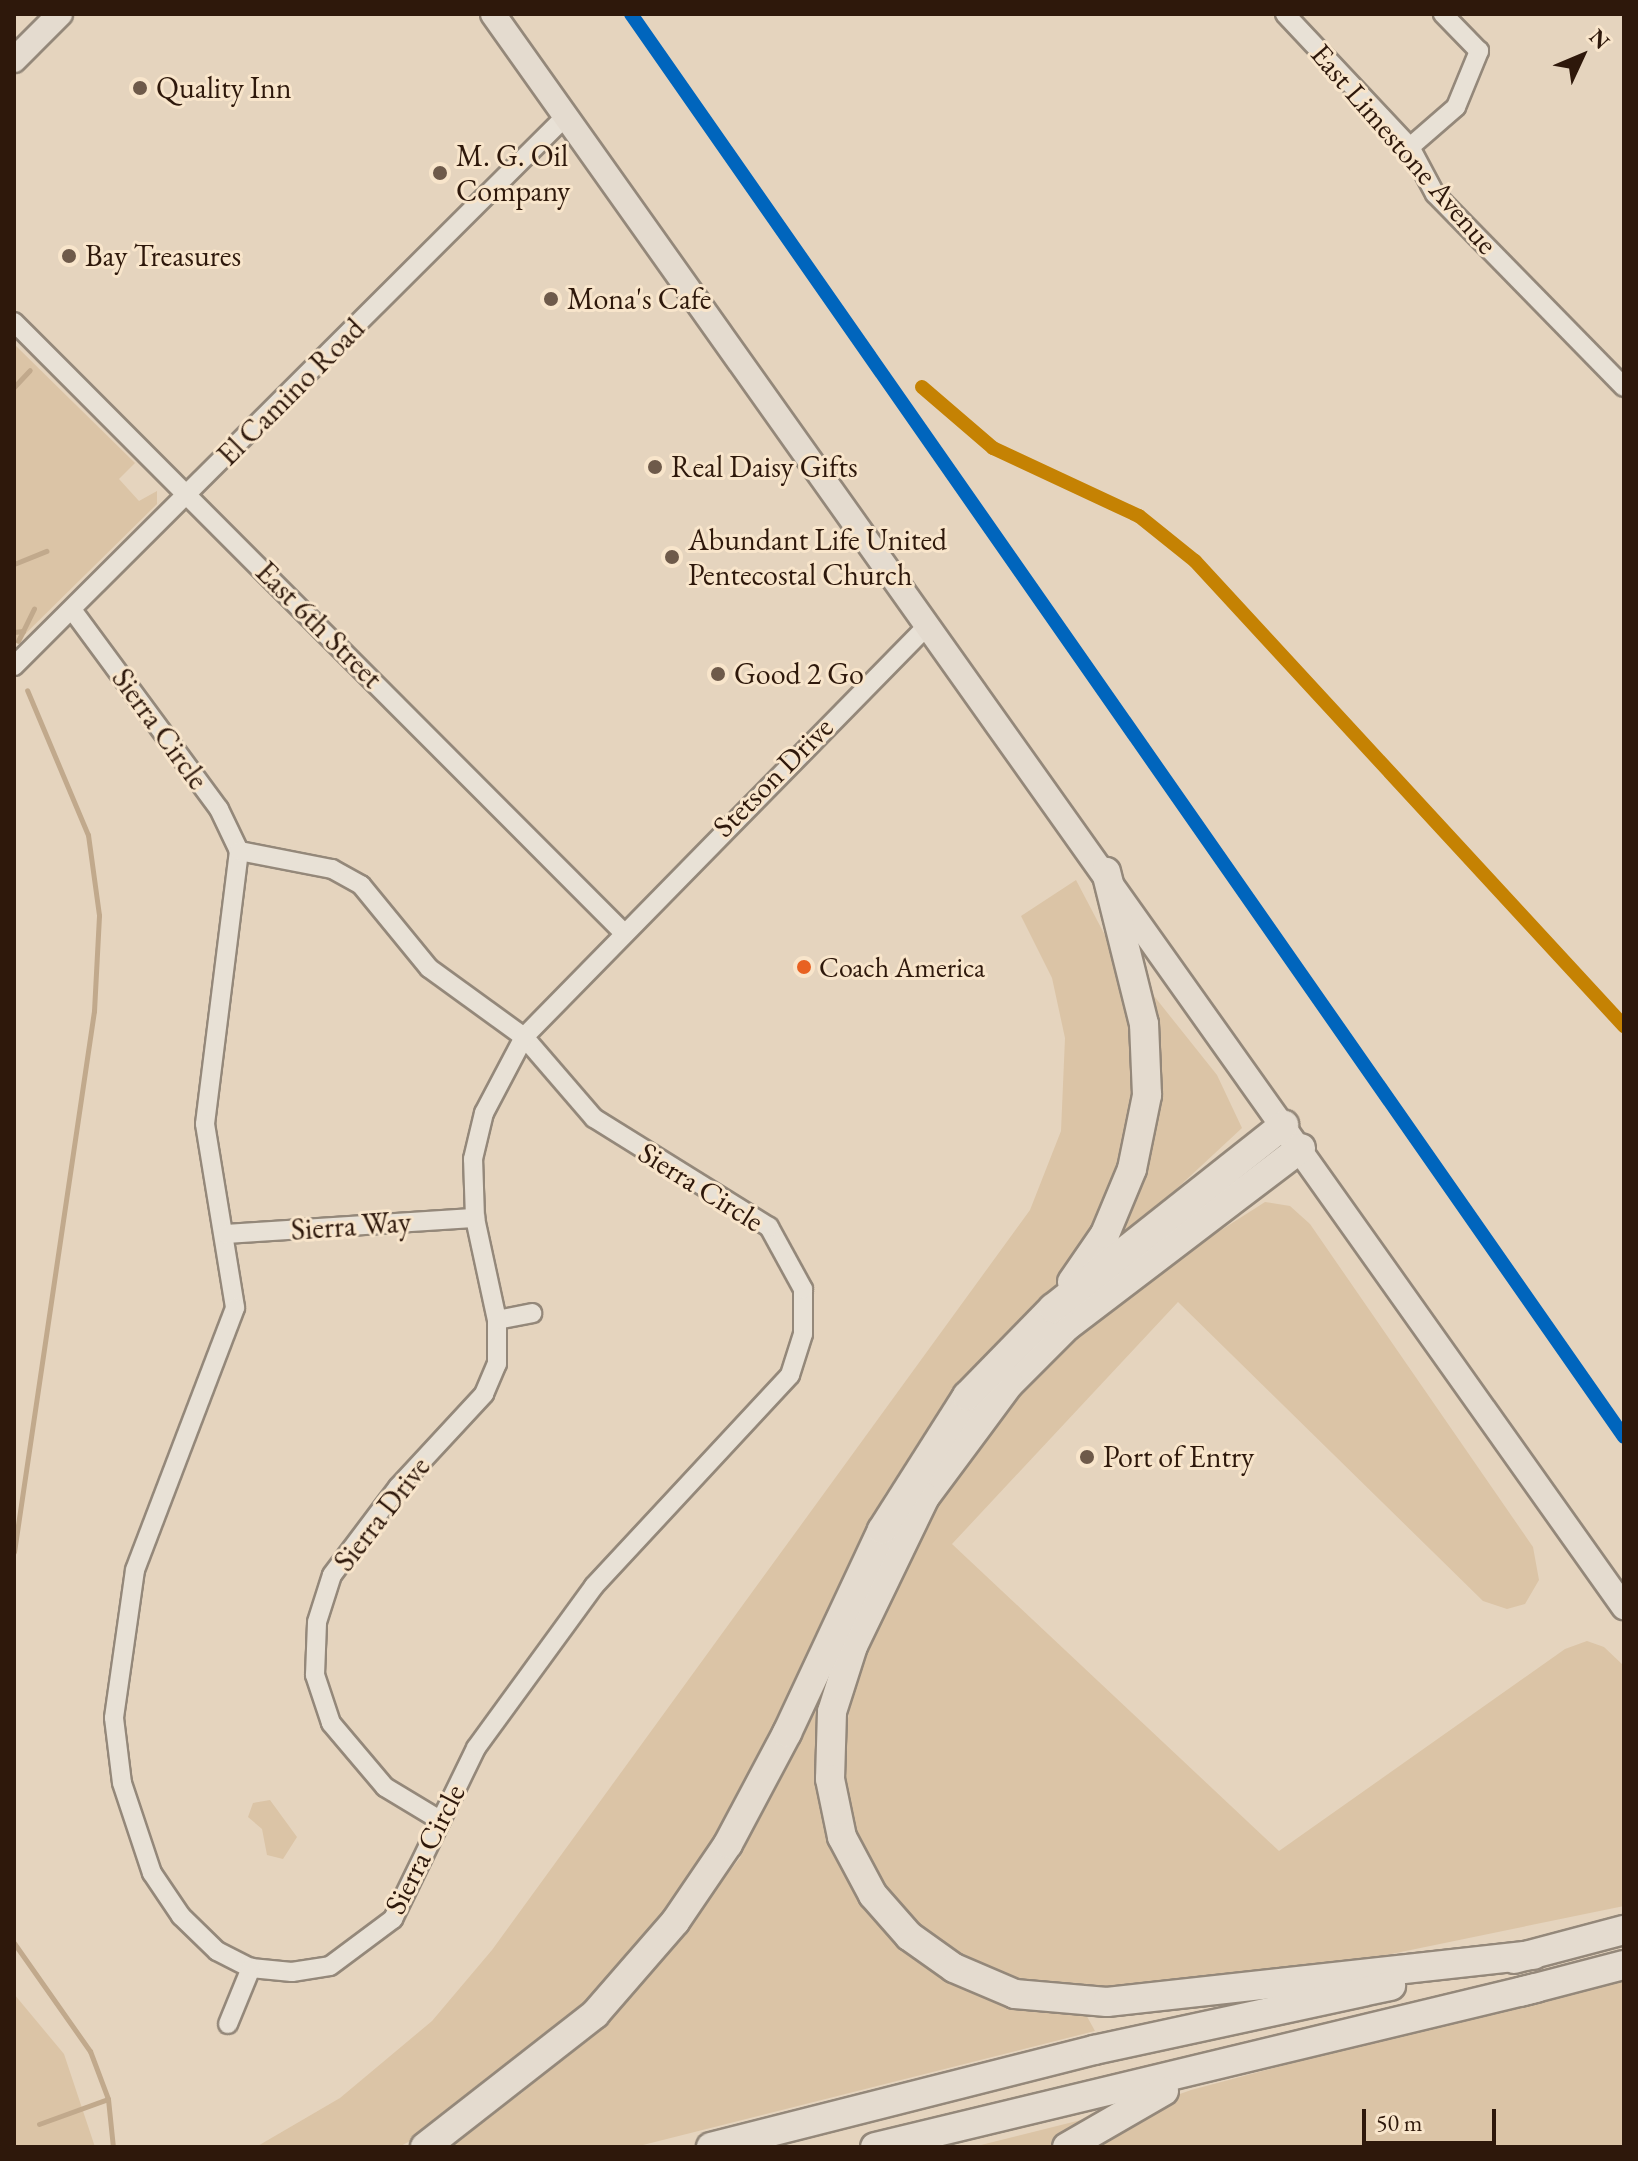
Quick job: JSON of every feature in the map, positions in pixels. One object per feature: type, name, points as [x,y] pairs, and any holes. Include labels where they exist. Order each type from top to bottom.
[{"type":"highway","points":[[1053,1308],[1105,1234],[1132,1169],[1147,1095],[1144,1024],[1106,872]]},
{"type":"highway","points":[[425,2147],[595,2014],[675,1922],[728,1844],[922,1459],[967,1396],[1053,1308],[1284,1125]]},
{"type":"highway","points":[[1301,1148],[1067,1326],[1009,1384],[925,1497],[853,1646],[832,1712],[830,1779],[842,1837],[873,1895],[909,1936],[954,1968],[1015,1994],[1107,2002],[1533,1955]]},
{"type":"highway","points":[[711,2147],[1094,2050],[1533,1955],[1624,1930]]},
{"type":"highway","points":[[1067,2147],[1140,2100],[1230,2067],[1624,1965]]},
{"type":"highway","points":[[875,2147],[1536,1988]]},
{"type":"main road","points":[[14,60],[60,14]]},
{"type":"main road","points":[[493,14],[927,626],[1106,872],[1624,1607]]},
{"type":"street","name":"East Limestone Avenue","points":[[1285,14],[1410,147],[1435,194],[1624,387]]},
{"type":"street","points":[[1410,147],[1456,107],[1479,51],[1443,14]]},
{"type":"street","name":"El Camino Road","points":[[14,666],[73,611],[565,117]]},
{"type":"street","name":"East 6th Street","points":[[14,322],[622,931]]},
{"type":"street","name":"Sierra Circle","points":[[73,611],[219,809],[239,851],[205,1124],[227,1234],[235,1308],[135,1570],[114,1718],[122,1783],[152,1873],[217,1951],[251,1968],[330,1966],[363,1948],[393,1919],[438,1819],[476,1748],[594,1586],[771,1402],[790,1375],[803,1334],[803,1289],[769,1227],[615,1135],[524,1037],[429,968],[361,885],[332,869],[239,851]]},
{"type":"street","name":"Stetson Drive","points":[[622,931],[927,626]]},
{"type":"street","name":"Sierra Drive","points":[[438,1819],[385,1787],[331,1723],[315,1675],[317,1622],[332,1575],[398,1487],[484,1394],[497,1364],[497,1320],[475,1218],[473,1159],[484,1113],[524,1037],[622,931]]},
{"type":"street","name":"Sierra Way","points":[[227,1234],[475,1218]]},
{"type":"street","points":[[497,1320],[532,1313]]},
{"type":"street","points":[[228,2024],[251,1968]]},
{"type":"shaded area","points":[[14,344],[135,463],[119,479],[139,501],[157,491],[157,504],[14,645]]},
{"type":"shaded area","points":[[1076,880],[1119,962],[1133,1024],[1136,1093],[1124,1166],[1097,1231],[1065,1278],[960,1385],[884,1495],[755,1781],[673,1910],[543,2051],[432,2129],[399,2147],[256,2147],[340,2098],[432,2021],[492,1950],[1030,1210],[1061,1131],[1065,1038],[1052,978],[1021,916]]},
{"type":"shaded area","points":[[1154,996],[1217,1075],[1242,1128],[1102,1258],[1129,1208]]},
{"type":"shaded area","points":[[1265,1202],[1290,1206],[1310,1224],[1533,1547],[1539,1580],[1525,1604],[1507,1609],[1483,1601],[1178,1302],[952,1544],[1279,1851],[1565,1649],[1587,1641],[1604,1647],[1624,1666],[1624,1906],[1294,1974],[1107,2000],[981,1974],[896,1908],[855,1838],[840,1756],[861,1657],[922,1526],[1006,1405],[1135,1285]]},
{"type":"shaded area","points":[[827,1666],[835,1670],[825,1697],[860,1898],[898,1946],[950,1978],[1084,2011],[1095,2031],[635,2147],[444,2147],[522,2093],[601,2023],[679,1935],[740,1858]]},
{"type":"shaded area","points":[[270,1800],[297,1837],[283,1859],[267,1855],[262,1829],[248,1817],[253,1803]]},
{"type":"shaded area","points":[[1624,1975],[1624,2147],[1079,2147],[1141,2108],[1191,2090]]},
{"type":"shaded area","points":[[14,1994],[64,2054],[95,2147],[14,2147]]},
{"type":"shaded area","points":[[1097,2116],[1060,2147],[973,2147]]},
{"type":"waterway","points":[[14,387],[30,370]]},
{"type":"waterway","points":[[14,564],[47,551]]},
{"type":"waterway","points":[[23,631],[34,608]]},
{"type":"waterway","points":[[14,632],[23,631],[18,641]]},
{"type":"waterway","points":[[14,1552],[94,1011],[99,915],[88,835],[27,690]]},
{"type":"waterway","points":[[14,1943],[90,2051],[108,2099],[113,2147]]},
{"type":"waterway","points":[[39,2124],[108,2099]]},
{"type":"transit line","points":[[631,14],[1624,1437]]},
{"type":"transit line","points":[[922,387],[993,448],[1139,516],[1195,561],[1624,1026]]},
{"type":"place","name":"Quality Inn","points":[[140,88]]},
{"type":"place","name":"M. G. Oil Company","points":[[440,173]]},
{"type":"place","name":"Bay Treasures","points":[[69,256]]},
{"type":"place","name":"Mona's Cafe","points":[[551,299]]},
{"type":"place","name":"Real Daisy Gifts","points":[[655,467]]},
{"type":"place","name":"Abundant Life United Pentecostal Church","points":[[672,557]]},
{"type":"place","name":"Good 2 Go","points":[[718,674]]},
{"type":"place","name":"Coach America","points":[[804,967]]},
{"type":"place","name":"Port of Entry","points":[[1087,1457]]}]
